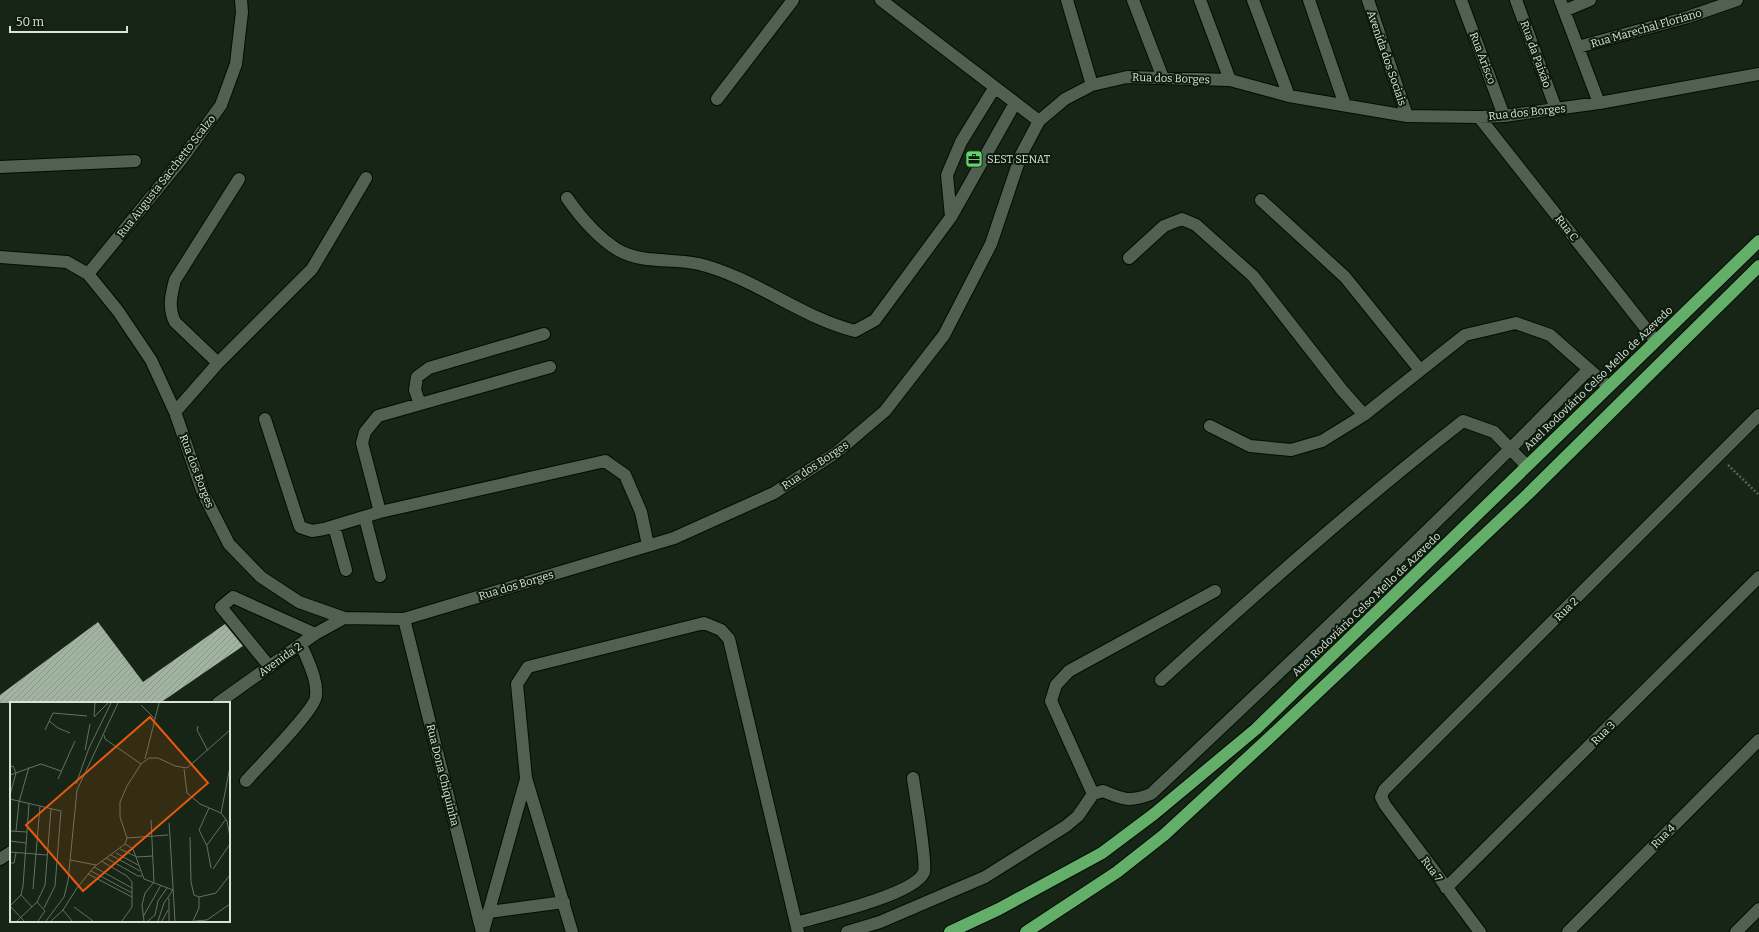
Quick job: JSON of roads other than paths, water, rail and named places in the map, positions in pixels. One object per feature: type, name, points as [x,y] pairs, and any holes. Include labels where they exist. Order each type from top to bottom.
[{"type":"highway","name":"Anel Rodoviário Celso Mello de Azevedo","points":[[950,932],[999,909],[1102,853],[1154,814],[1256,729],[1526,465],[1759,241]]},
{"type":"highway","points":[[1026,932],[1117,872],[1170,830],[1528,494],[1759,266]]},
{"type":"street","name":"Rua Augusta Sacchetto Scalzo","points":[[88,274],[182,159],[221,105],[236,64],[242,12],[241,0]]},
{"type":"street","points":[[717,99],[793,0]]},
{"type":"street","points":[[881,0],[1039,121]]},
{"type":"street","points":[[1067,0],[1092,85]]},
{"type":"street","points":[[1132,0],[1163,78]]},
{"type":"street","points":[[1200,0],[1230,80]]},
{"type":"street","points":[[1253,0],[1289,96]]},
{"type":"street","points":[[1309,0],[1345,105]]},
{"type":"street","name":"Avenida dos Sociais","points":[[1368,0],[1407,116]]},
{"type":"street","name":"Rua Arisco","points":[[1461,0],[1504,116]]},
{"type":"street","name":"Rua da Paixão","points":[[1516,0],[1556,109]]},
{"type":"street","points":[[1590,0],[1562,5],[1599,103]]},
{"type":"street","name":"Rua Marechal Floriano","points":[[1578,47],[1688,17],[1737,0]]},
{"type":"street","name":"Rua dos Borges","points":[[0,257],[67,262],[88,274],[118,311],[150,360],[175,412],[203,492],[229,544],[261,577],[299,602],[344,618],[404,618],[674,538],[774,493],[838,452],[885,411],[944,335],[991,244],[1021,154],[1039,121],[1065,99],[1092,85],[1127,77],[1230,80],[1289,96],[1407,116],[1479,117],[1504,116],[1599,103],[1759,74]]},
{"type":"street","points":[[951,217],[947,175],[961,142],[995,87]]},
{"type":"street","points":[[567,198],[585,224],[618,250],[638,258],[698,264],[740,278],[835,326],[855,331],[875,320],[951,217],[1015,103]]},
{"type":"street","name":"Rua C","points":[[1479,117],[1655,340]]},
{"type":"street","points":[[0,167],[135,161]]},
{"type":"street","points":[[175,412],[218,363],[312,269],[366,178]]},
{"type":"street","points":[[218,363],[175,322],[170,313],[170,297],[175,280],[239,179]]},
{"type":"street","points":[[1261,200],[1345,277],[1420,370]]},
{"type":"street","points":[[1129,258],[1164,226],[1182,219],[1196,225],[1252,276],[1342,390],[1364,415]]},
{"type":"street","points":[[1210,426],[1250,446],[1291,450],[1322,441],[1364,415],[1465,335],[1516,323],[1550,335],[1608,386]]},
{"type":"street","points":[[420,404],[415,390],[417,376],[429,368],[544,334]]},
{"type":"street","points":[[380,512],[362,443],[365,432],[378,416],[550,367]]},
{"type":"street","points":[[847,932],[880,922],[985,877],[1066,826],[1078,816],[1093,794],[1104,791],[1116,797],[1134,800],[1151,794],[1321,635],[1511,450],[1589,369]]},
{"type":"street","name":"Rua 2","points":[[1384,805],[1381,797],[1384,790],[1759,415]]},
{"type":"street","points":[[265,419],[300,527],[312,531],[365,518],[380,512],[606,461],[626,474],[641,512],[648,546]]},
{"type":"street","points":[[1161,680],[1335,525],[1463,421],[1494,432],[1526,465]]},
{"type":"street","points":[[365,518],[380,576]]},
{"type":"street","points":[[334,526],[346,570]]},
{"type":"street","name":"Rua 3","points":[[1446,888],[1759,577]]},
{"type":"street","points":[[1093,794],[1051,701],[1056,685],[1069,671],[1214,590]]},
{"type":"street","points":[[269,666],[221,607],[232,597],[315,634]]},
{"type":"street","name":"Avenida 2","points":[[219,702],[315,634],[344,618]]},
{"type":"street","name":"Rua Dona Chiquinha","points":[[404,618],[483,932]]},
{"type":"street","points":[[572,932],[526,778],[517,684],[528,668],[704,623],[721,630],[729,639],[797,928],[895,894],[914,884],[924,872],[924,856],[913,778]]},
{"type":"street","points":[[246,781],[308,712],[317,698],[315,681],[301,644]]},
{"type":"street","name":"Rua 4","points":[[1568,932],[1759,740]]},
{"type":"street","points":[[483,932],[526,778]]},
{"type":"street","name":"Rua 7","points":[[1384,805],[1480,932]]},
{"type":"street","points":[[0,859],[10,853]]},
{"type":"street","points":[[489,912],[564,902]]},
{"type":"street","points":[[1736,932],[1759,909]]},
{"type":"place","name":"SEST SENAT","points":[[974,159]]}]
